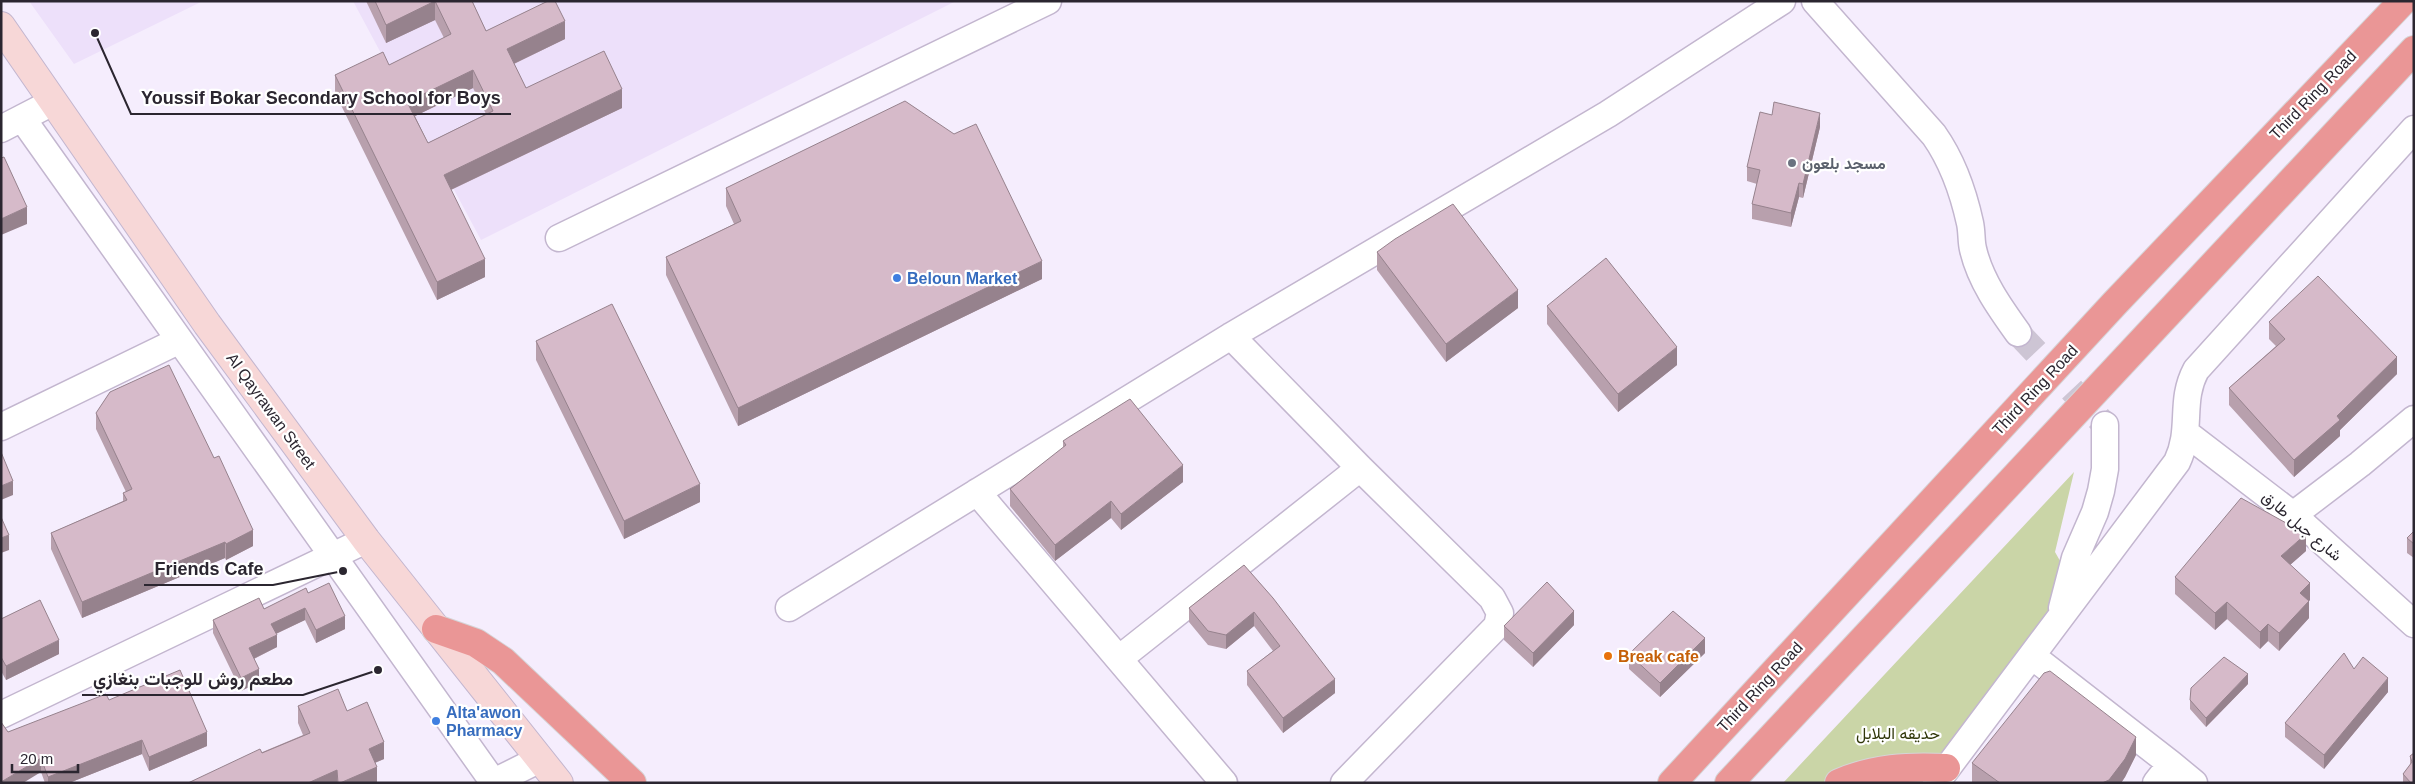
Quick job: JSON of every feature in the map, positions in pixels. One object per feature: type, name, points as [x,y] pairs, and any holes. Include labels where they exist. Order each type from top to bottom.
[{"type":"highway","name":"Third Ring Road","points":[[1672,783],[2109,311],[2403,1]]},
{"type":"highway","points":[[1729,783],[2414,50]]},
{"type":"highway","points":[[436,629],[476,643],[503,662],[632,783]]},
{"type":"highway","points":[[1839,783],[1854,776],[1894,768],[1941,775]]},
{"type":"main road","name":"Al Qayrawan Street","points":[[1,26],[207,324],[366,540],[559,783]]},
{"type":"street","points":[[559,238],[1048,1]]},
{"type":"street","points":[[789,608],[1231,336],[1608,114],[1782,1]]},
{"type":"street","points":[[1815,1],[1934,135],[1948,155],[1965,201],[1973,250],[1981,272],[1992,294],[2018,333]]},
{"type":"street","points":[[54,102],[11,124],[178,341],[494,783],[540,759]]},
{"type":"street","points":[[1941,775],[2170,473],[2183,448],[2186,433],[2188,389],[2196,370],[2414,129]]},
{"type":"street","points":[[1231,336],[1360,468],[1492,598],[1500,613],[1497,626],[1344,783]]},
{"type":"street","points":[[1,427],[178,341]]},
{"type":"street","points":[[2293,515],[2412,423]]},
{"type":"street","points":[[2058,621],[2076,558],[2095,512],[2101,491],[2105,469],[2105,425]]},
{"type":"street","name":"شارع جبل طارق","points":[[2186,433],[2293,515],[2414,624]]},
{"type":"street","points":[[1120,658],[1360,468]]},
{"type":"street","points":[[977,492],[1120,658],[1224,783]]},
{"type":"street","points":[[1,715],[366,540]]},
{"type":"street","points":[[2032,656],[2164,773],[2194,783]]},
{"type":"shaded area","points":[[29,1],[203,1],[74,64]]},
{"type":"shaded area","points":[[353,1],[956,1],[481,240]]},
{"type":"green space","name":"حديقه البلابل","points":[[2074,472],[2055,552],[2072,582],[1923,783],[1783,783]]},
{"type":"building","points":[[375,1],[435,1],[386,25]]},
{"type":"building","points":[[435,1],[472,1],[486,31],[548,1],[555,1],[565,21],[507,49],[526,88],[604,51],[622,89],[444,175],[485,259],[437,282],[335,75],[383,52],[389,65],[451,34]],"holes":[[[473,70],[493,111],[428,143],[407,102]]]},
{"type":"building","points":[[905,101],[954,134],[976,124],[1042,261],[738,408],[666,257],[741,221],[726,188]]},
{"type":"building","points":[[1774,102],[1820,113],[1803,184],[1799,183],[1791,213],[1752,204],[1760,170],[1747,167],[1760,112],[1772,115]]},
{"type":"building","points":[[4,157],[27,207],[1,219],[1,158]]},
{"type":"building","points":[[1453,204],[1518,290],[1446,344],[1377,252]]},
{"type":"building","points":[[1606,258],[1677,347],[1618,394],[1547,306]]},
{"type":"building","points":[[2318,276],[2397,357],[2337,416],[2340,420],[2294,460],[2229,388],[2285,339],[2269,322]]},
{"type":"building","points":[[612,304],[700,484],[624,521],[536,341]]},
{"type":"building","points":[[169,365],[214,458],[219,456],[253,530],[226,544],[225,542],[82,602],[51,533],[127,500],[123,493],[132,489],[96,413],[110,392]]},
{"type":"building","points":[[1130,399],[1183,465],[1121,514],[1111,501],[1055,545],[1010,489],[1066,445],[1063,441]]},
{"type":"building","points":[[1,452],[13,481],[1,486]]},
{"type":"building","points":[[2241,498],[2306,534],[2281,556],[2310,583],[2300,593],[2309,601],[2279,633],[2268,624],[2260,632],[2227,602],[2215,613],[2175,577]]},
{"type":"building","points":[[1,517],[9,535],[1,538]]},
{"type":"building","points":[[2414,531],[2414,544],[2407,538]]},
{"type":"building","points":[[1244,565],[1273,598],[1335,679],[1283,718],[1247,671],[1280,646],[1254,612],[1226,635],[1208,631],[1189,608]]},
{"type":"building","points":[[1547,582],[1574,611],[1533,653],[1504,626]]},
{"type":"building","points":[[329,583],[345,616],[316,630],[305,608],[271,624],[277,635],[249,648],[259,669],[241,678],[213,620],[259,598],[264,609],[306,588],[308,593]]},
{"type":"building","points":[[40,600],[59,640],[6,666],[1,657],[1,619]]},
{"type":"building","points":[[1673,611],[1705,638],[1660,683],[1629,654]]},
{"type":"building","points":[[2344,653],[2354,669],[2363,657],[2388,678],[2324,755],[2285,723]]},
{"type":"building","points":[[2224,657],[2248,674],[2206,718],[2190,700],[2191,688]]},
{"type":"building","points":[[180,670],[207,732],[149,757],[142,740],[48,777],[41,758],[1,782],[1,722],[8,732],[106,694],[109,700]]},
{"type":"building","points":[[2050,671],[2136,737],[2125,759],[2109,780],[2102,783],[2000,783],[1972,763],[2044,673]]},
{"type":"building","points":[[338,689],[347,711],[367,702],[384,742],[369,749],[377,767],[340,783],[338,783],[337,770],[308,783],[188,783],[260,749],[262,753],[310,733],[298,706]]},
{"type":"building","points":[[2414,753],[2414,783],[2411,783],[2403,774],[2412,762],[2410,756]]},
{"type":"tunnel","points":[[2018,333],[2105,425]]},
{"type":"place","name":"Youssif Bokar Secondary School for Boys","points":[[95,33]]},
{"type":"place","name":"مسجد بلعون","points":[[1792,163]]},
{"type":"place","name":"Beloun Market","points":[[897,278]]},
{"type":"place","name":"Friends Cafe","points":[[343,571]]},
{"type":"place","name":"Break cafe","points":[[1608,656]]},
{"type":"place","name":"مطعم روش للوجبات بنغازي","points":[[378,670]]},
{"type":"place","name":"Alta'awon Pharmacy","points":[[436,721]]}]
